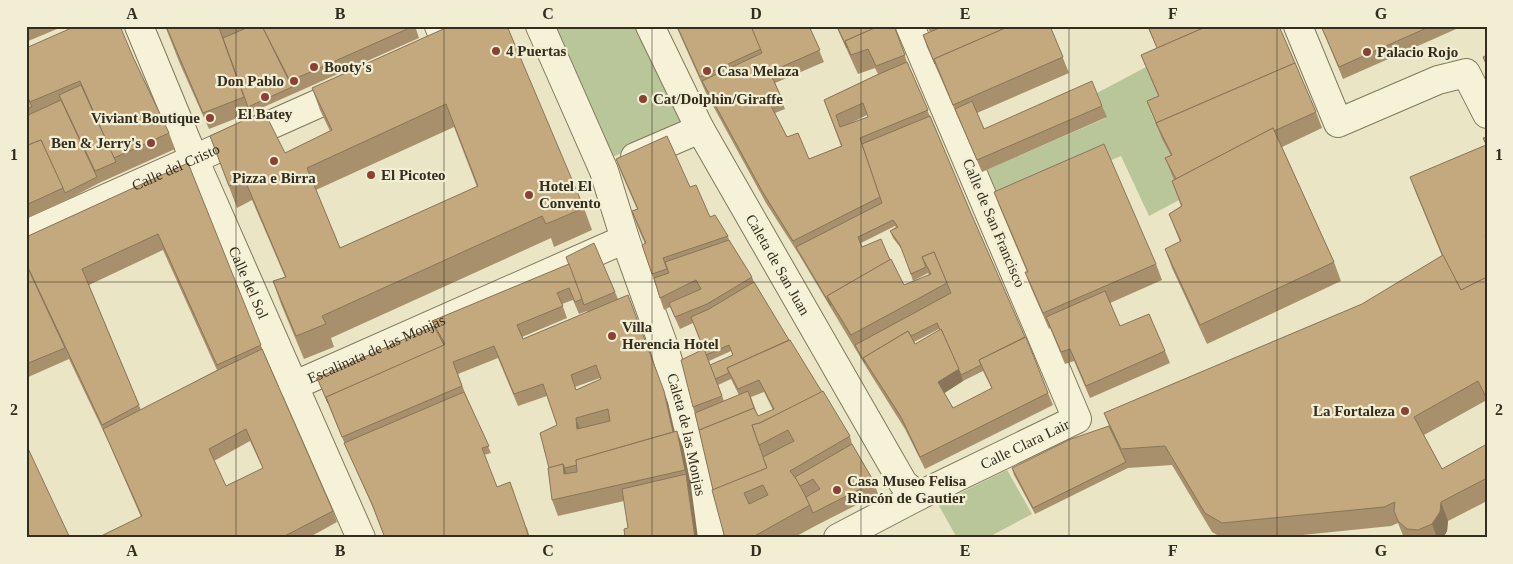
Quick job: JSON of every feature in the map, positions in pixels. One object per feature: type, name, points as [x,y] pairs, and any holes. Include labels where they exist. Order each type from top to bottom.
[{"type":"street","name":"Calle del Sol","points":[[139,26],[354,535]]},
{"type":"street","name":"Caleta de las Monjas","points":[[540,26],[604,171],[625,238],[664,347],[685,420],[710,538]]},
{"type":"street","name":"Caleta de San Juan","points":[[650,26],[700,129],[904,482],[918,496]]},
{"type":"street","name":"Calle de San Francisco","points":[[910,26],[1077,419]]},
{"type":"street","points":[[1298,26],[1338,123],[1438,80],[1476,68],[1487,114]]},
{"type":"street","points":[[438,42],[473,34]]},
{"type":"street","name":"Calle del Cristo","points":[[26,234],[375,78]]},
{"type":"street","points":[[604,171],[700,129]]},
{"type":"street","name":"Escalinata de las Monjas","points":[[292,386],[625,238]]},
{"type":"street","name":"Calle Clara Lair","points":[[838,538],[918,496],[1077,419]]},
{"type":"green space","points":[[548,26],[637,26],[685,126],[608,159]]},
{"type":"green space","points":[[1146,67],[1163,108],[1151,113],[1178,171],[1183,198],[1149,216],[1121,156],[1000,208],[984,171],[1106,118],[1097,93]]},
{"type":"green space","points":[[1007,470],[1032,514],[987,538],[957,538],[938,504]]},
{"type":"building","points":[[76,26],[120,26],[169,133],[114,158],[80,81],[30,102],[26,93],[26,48]]},
{"type":"building","points":[[166,26],[224,26],[219,28],[244,97],[203,113]]},
{"type":"building","points":[[251,26],[262,26],[292,87],[248,107],[223,38]]},
{"type":"building","points":[[262,26],[414,26],[290,81]]},
{"type":"building","name":"Hotel El Convento","points":[[450,26],[507,26],[584,208],[546,224],[542,216],[322,316],[326,324],[296,336],[273,281],[286,277],[244,178],[229,186],[210,136],[264,111],[285,153],[332,130],[312,88]],"holes":[[[446,104],[478,186],[340,248],[307,168]]]},
{"type":"building","points":[[677,26],[751,26],[761,49],[700,77]]},
{"type":"building","points":[[751,26],[809,26],[820,50],[770,72],[781,97],[769,102],[787,137],[798,133],[809,159],[842,146],[824,100],[907,62],[928,110],[860,138],[880,197],[793,241],[762,191],[702,81],[762,53]],"holes":[[[863,103],[868,117],[840,127],[836,115]]]},
{"type":"building","points":[[837,26],[879,26],[845,41],[847,48]]},
{"type":"building","points":[[879,26],[894,26],[905,55],[876,66],[868,49],[851,55],[845,41]]},
{"type":"building","points":[[944,26],[1010,26],[934,59],[935,64],[923,35]]},
{"type":"building","points":[[1010,26],[1050,26],[1063,57],[953,105],[934,59]]},
{"type":"building","points":[[1148,26],[1208,26],[1157,48]]},
{"type":"building","points":[[1208,26],[1279,26],[1295,63],[1156,123],[1147,101],[1159,96],[1141,55]]},
{"type":"building","points":[[1321,26],[1431,26],[1339,67]]},
{"type":"building","points":[[1487,55],[1487,66],[1483,57]]},
{"type":"building","points":[[1295,63],[1316,112],[1274,131],[1273,128],[1176,179],[1165,158],[1172,155],[1156,123]]},
{"type":"building","points":[[1092,81],[1102,106],[977,160],[955,109],[972,101],[984,129]]},
{"type":"building","points":[[81,85],[116,162],[95,171],[59,95]]},
{"type":"building","points":[[26,94],[32,107],[26,109]]},
{"type":"building","points":[[61,100],[97,177],[65,193],[41,140],[28,145],[26,141],[26,116]]},
{"type":"building","points":[[930,116],[1025,337],[979,360],[981,365],[961,375],[937,323],[911,336],[908,331],[863,358],[865,363],[855,345],[951,293],[934,252],[922,257],[926,267],[911,274],[900,245],[890,231],[898,227],[893,220],[858,237],[862,247],[881,239],[890,260],[827,296],[831,306],[796,247],[882,203],[862,144]]},
{"type":"building","points":[[1273,128],[1334,262],[1200,325],[1165,249],[1181,241],[1169,214],[1182,206],[1172,181]]},
{"type":"building","points":[[667,136],[690,187],[696,185],[710,217],[715,215],[728,236],[663,258],[667,269],[652,274],[642,245],[646,243],[632,211],[638,209],[616,159]]},
{"type":"building","points":[[1487,137],[1487,146],[1483,138]]},
{"type":"building","points":[[41,140],[63,188],[26,205],[26,141],[28,145]]},
{"type":"building","points":[[1104,144],[1156,264],[1043,313],[994,192]]},
{"type":"building","points":[[1486,145],[1487,235],[1485,236],[1487,240],[1487,277],[1461,290],[1443,256],[1410,177]]},
{"type":"building","points":[[188,163],[261,345],[217,365],[158,234],[82,269],[139,405],[102,425],[26,263],[26,237]]},
{"type":"building","points":[[729,240],[752,277],[707,304],[675,317],[669,303],[701,289],[696,280],[660,298],[654,278],[669,273],[665,262]]},
{"type":"building","points":[[594,243],[615,292],[584,305],[566,257]]},
{"type":"building","points":[[934,252],[947,283],[851,335],[827,296],[891,259],[904,285],[931,274],[922,257]]},
{"type":"building","points":[[1443,255],[1461,290],[1487,277],[1487,399],[1478,381],[1414,417],[1442,469],[1487,444],[1487,478],[1441,502],[1440,512],[1432,524],[1418,530],[1407,529],[1398,521],[1394,511],[1395,502],[1384,507],[1222,523],[1205,513],[1165,446],[1121,449],[1104,413],[1362,304]]},
{"type":"building","points":[[26,264],[65,348],[26,364]]},
{"type":"building","points":[[569,264],[582,299],[575,302],[569,288],[557,293],[563,306],[517,325],[523,339],[628,295],[664,391],[673,432],[576,460],[577,465],[565,468],[563,464],[549,468],[540,433],[557,425],[543,384],[514,394],[494,346],[453,362],[462,386],[342,437],[326,397],[445,344],[432,321]],"holes":[[[596,365],[601,379],[576,390],[571,375]],[[608,409],[610,421],[577,429],[576,418]]]},
{"type":"building","points":[[754,282],[789,340],[727,368],[729,373],[715,379],[710,365],[733,355],[729,345],[706,355],[691,317],[709,309]]},
{"type":"building","points":[[1105,291],[1120,326],[1149,314],[1165,351],[1086,386],[1070,349],[1061,352],[1046,317]]},
{"type":"building","points":[[434,326],[444,345],[326,397],[328,403],[317,378]]},
{"type":"building","points":[[941,329],[959,369],[938,382],[953,408],[992,388],[979,360],[1026,337],[1048,393],[920,457],[901,417],[863,358],[908,331],[915,344]]},
{"type":"building","points":[[790,340],[822,392],[760,423],[752,425],[767,468],[713,490],[699,430],[754,408],[758,416],[774,409],[759,380],[738,389],[727,368]]},
{"type":"building","points":[[262,349],[333,511],[281,538],[97,538],[142,516],[103,429]],"holes":[[[246,429],[263,468],[226,486],[209,449]]]},
{"type":"building","points":[[704,349],[722,396],[693,407],[681,360]]},
{"type":"building","points":[[748,391],[754,408],[699,430],[695,413]]},
{"type":"building","points":[[823,391],[850,436],[790,471],[810,505],[751,538],[725,538],[712,490],[767,468],[763,457],[794,441],[788,430],[759,445],[752,425],[760,423]],"holes":[[[763,485],[768,495],[749,504],[744,493]]]},
{"type":"building","points":[[464,392],[489,446],[482,448],[497,487],[510,482],[529,538],[385,538],[372,504],[344,443]]},
{"type":"building","points":[[1109,426],[1126,462],[1033,508],[1012,468],[1071,439]]},
{"type":"building","points":[[677,431],[685,470],[552,500],[548,468],[563,464],[564,474],[577,472],[576,460]]},
{"type":"building","points":[[26,444],[39,472],[70,538],[26,538]]},
{"type":"building","points":[[852,444],[874,482],[813,513],[806,497],[820,489],[813,479],[800,486],[795,477]]},
{"type":"building","points":[[686,474],[695,538],[625,538],[624,529],[628,528],[622,489]]},
{"type":"place","name":"4 Puertas","points":[[496,51]]},
{"type":"place","name":"Palacio Rojo","points":[[1367,52]]},
{"type":"place","name":"Booty's","points":[[314,67]]},
{"type":"place","name":"Casa Melaza","points":[[707,71]]},
{"type":"place","name":"Don Pablo","points":[[294,81]]},
{"type":"place","name":"El Batey","points":[[265,97]]},
{"type":"place","name":"Cat/Dolphin/Giraffe","points":[[643,99]]},
{"type":"place","name":"Viviant Boutique","points":[[210,118]]},
{"type":"place","name":"Ben & Jerry's","points":[[151,143]]},
{"type":"place","name":"Pizza e Birra","points":[[274,161]]},
{"type":"place","name":"El Picoteo","points":[[371,175]]},
{"type":"place","name":"Hotel El Convento","points":[[529,195]]},
{"type":"place","name":"Villa Herencia Hotel","points":[[612,336]]},
{"type":"place","name":"La Fortaleza","points":[[1405,411]]},
{"type":"place","name":"Casa Museo Felisa Rincón de Gautier","points":[[837,490]]}]
